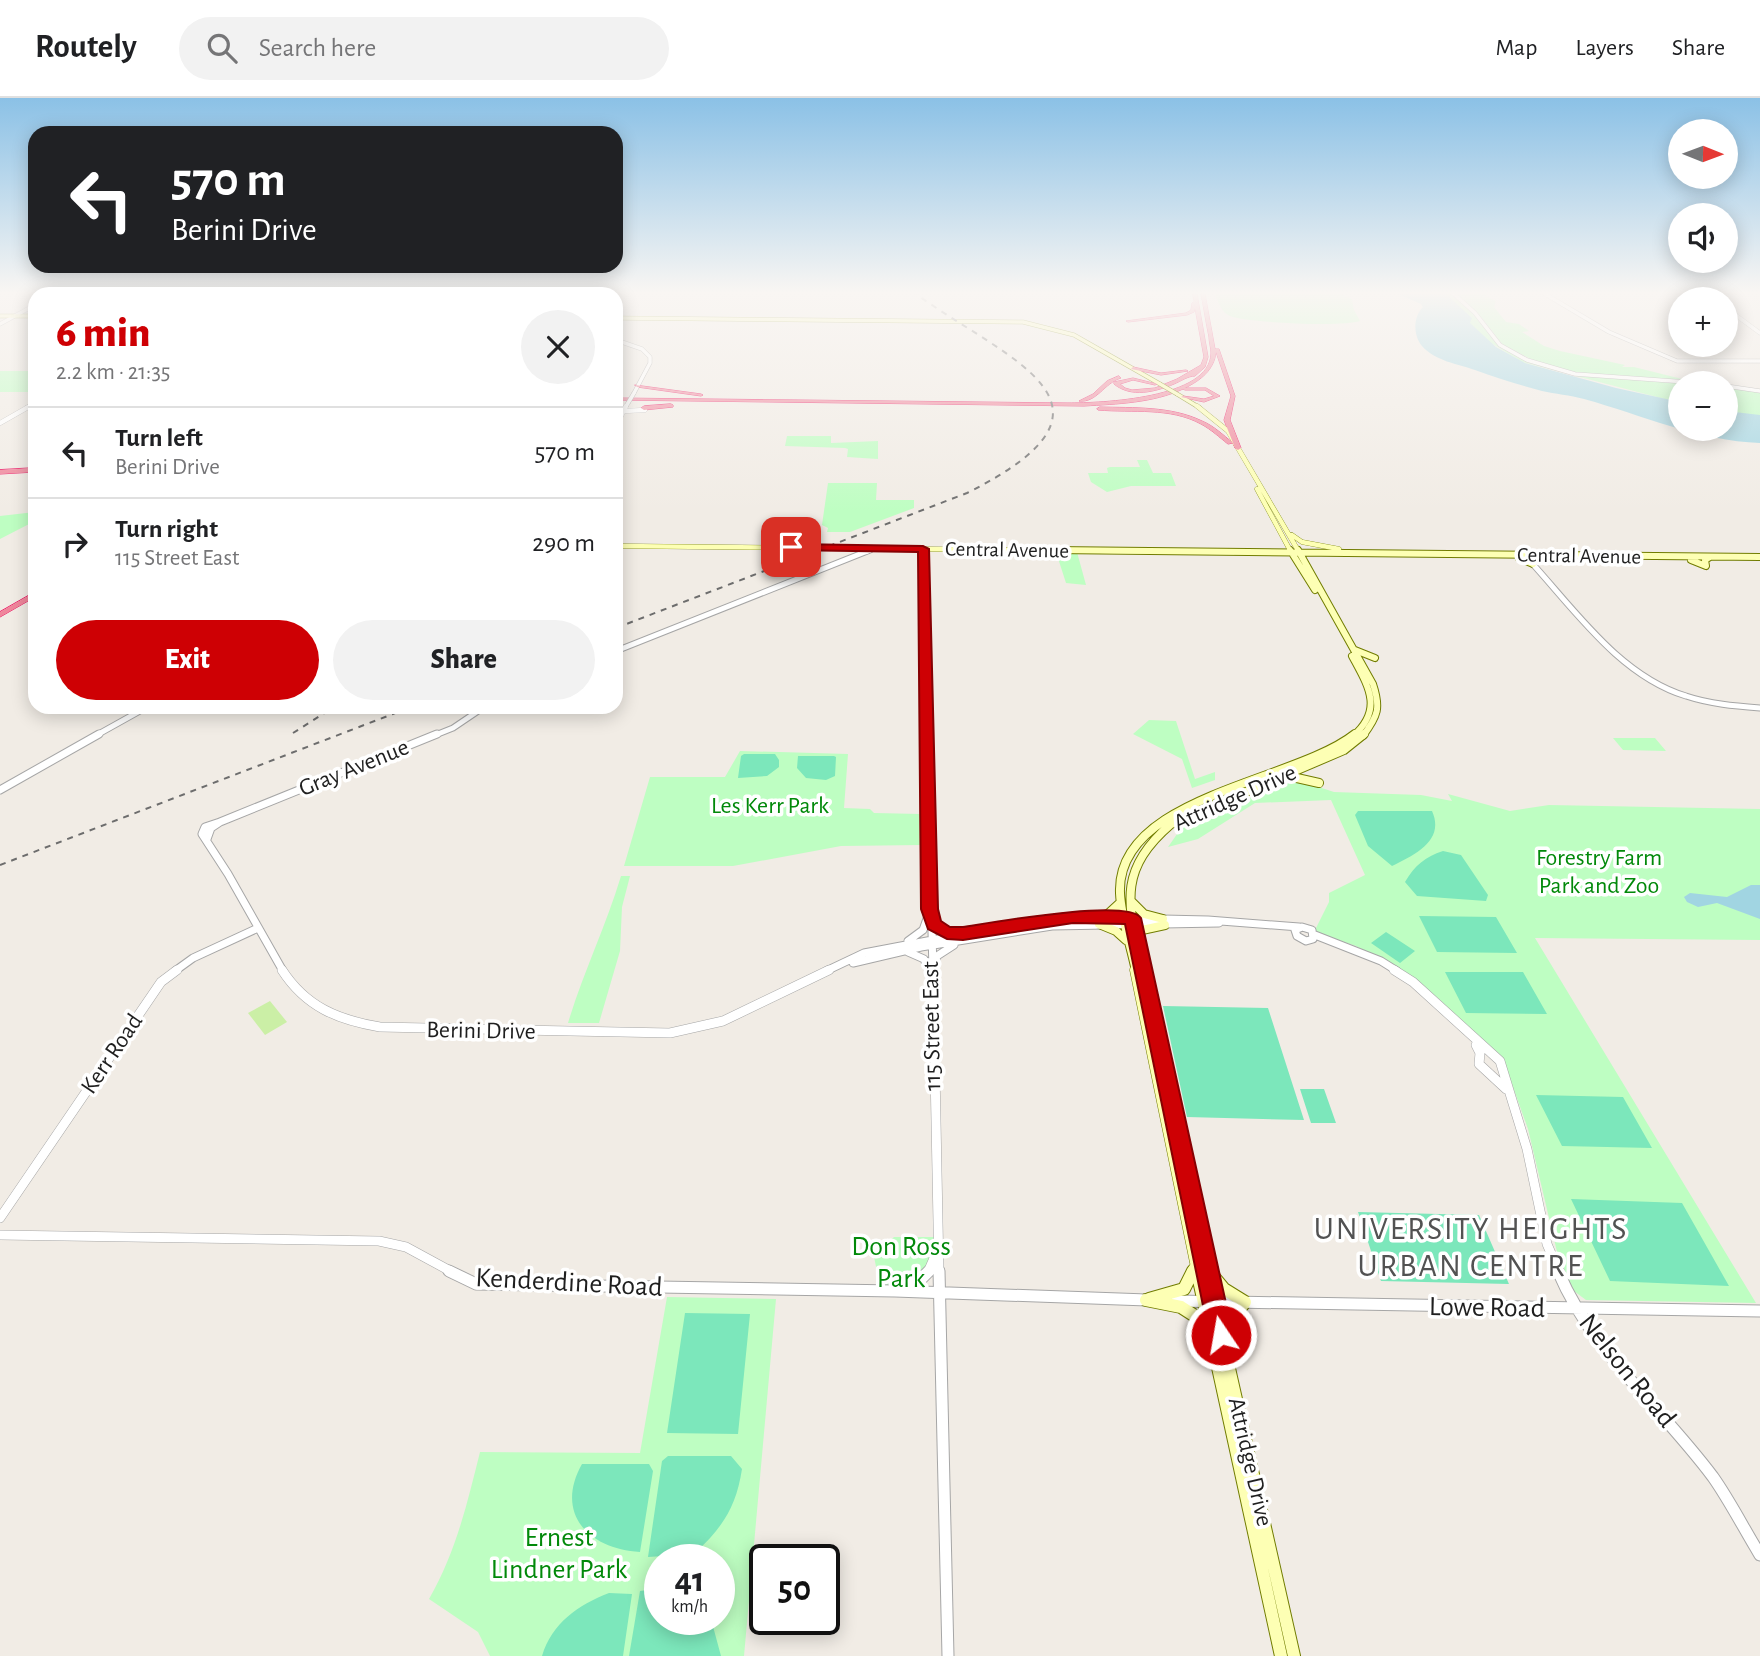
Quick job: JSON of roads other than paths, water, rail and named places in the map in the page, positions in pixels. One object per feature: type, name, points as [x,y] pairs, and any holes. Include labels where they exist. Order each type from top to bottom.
[{"type":"highway","points":[[1058,402],[1094,397],[1107,381],[1131,371],[1176,374],[1194,367]]},
{"type":"highway","points":[[1157,385],[1133,379],[1116,383],[1120,388],[1129,391],[1150,390],[1188,375],[1196,367]]},
{"type":"highway","points":[[623,398],[1058,402],[1117,399],[1166,388],[1189,378],[1202,367]]},
{"type":"highway","points":[[897,404],[1079,405],[1152,397],[1188,384],[1210,367]]},
{"type":"highway","points":[[1222,367],[1233,396],[1227,420],[1238,448]]},
{"type":"highway","points":[[1195,406],[1222,403],[1229,397],[1223,370]]},
{"type":"highway","points":[[1131,371],[1142,375]]},
{"type":"highway","points":[[1047,408],[1124,406],[1193,388],[1209,390],[1218,396],[1204,401],[1178,395]]},
{"type":"highway","points":[[635,390],[796,399]]},
{"type":"highway","points":[[623,398],[1047,408],[1175,414],[1202,423],[1230,443]]},
{"type":"highway","points":[[647,409],[788,402]]},
{"type":"highway","points":[[0,470],[28,468]]},
{"type":"highway","points":[[0,608],[28,591]]},
{"type":"highway","points":[[0,615],[28,598]]},
{"type":"main road","points":[[1124,367],[1131,371]]},
{"type":"main road","points":[[1124,367],[1131,371]]},
{"type":"main road","points":[[1142,375],[1178,395]]},
{"type":"main road","name":"Attridge Drive","points":[[1178,395],[1222,424],[1238,448],[1286,528],[1295,553],[1367,685],[1371,703],[1366,721],[1359,731],[1342,744],[1186,809],[1152,829],[1139,841],[1122,876],[1120,903],[1128,921],[1209,1302],[1221,1335],[1294,1656]]},
{"type":"main road","name":"Attridge Drive","points":[[1128,921],[1132,873],[1150,840],[1186,816],[1344,750],[1361,739],[1371,727],[1378,702],[1365,668],[1306,565],[1284,541],[1230,443],[1217,425],[1178,395]]},
{"type":"main road","points":[[1276,524],[1295,553]]},
{"type":"main road","points":[[1286,528],[1302,542],[1349,551]]},
{"type":"main road","points":[[1274,552],[1282,548],[1284,541]]},
{"type":"main road","name":"Central Avenue","points":[[623,546],[1674,557],[1706,566],[1705,560],[1710,557],[1760,556]]},
{"type":"main road","name":"Central Avenue","points":[[1295,553],[1349,551],[1760,556]]},
{"type":"main road","points":[[1274,552],[1295,553]]},
{"type":"main road","points":[[1306,565],[1307,557],[1319,554]]},
{"type":"main road","points":[[1506,556],[1533,564],[1533,559],[1539,556]]},
{"type":"main road","points":[[1354,649],[1375,658],[1367,663],[1365,668]]},
{"type":"main road","points":[[1281,776],[1297,776],[1319,783],[1309,773],[1312,764]]},
{"type":"main road","points":[[1129,899],[1135,909],[1164,922]]},
{"type":"main road","points":[[1120,903],[1098,921],[1132,942],[1142,930],[1164,922]]},
{"type":"main road","points":[[1146,1300],[1184,1289],[1202,1266],[1224,1289],[1245,1303],[1232,1316],[1221,1335]]},
{"type":"main road","points":[[1146,1300],[1181,1307],[1209,1325]]},
{"type":"main road","name":"Attridge Drive","points":[[1209,1302],[1209,1325],[1281,1656]]},
{"type":"street","points":[[624,411],[648,367]]},
{"type":"street","points":[[1550,367],[1590,377],[1668,381]]},
{"type":"street","points":[[1738,388],[1760,391]]},
{"type":"street","points":[[628,404],[635,408]]},
{"type":"street","points":[[1,422],[28,407]]},
{"type":"street","points":[[624,411],[647,409]]},
{"type":"street","points":[[861,554],[866,548]]},
{"type":"street","points":[[623,648],[876,548]]},
{"type":"street","name":"115 Street East","points":[[923,549],[938,1293]]},
{"type":"street","points":[[1524,555],[1622,660],[1641,676],[1667,690],[1696,700],[1728,707],[1760,709]]},
{"type":"street","points":[[0,790],[135,714]]},
{"type":"street","name":"Gray Avenue","points":[[207,839],[211,828],[220,822],[453,728],[474,714]]},
{"type":"street","name":"Berini Drive","points":[[207,839],[286,976],[309,1001],[342,1019],[359,1024],[406,1029],[670,1033],[723,1021],[838,967],[899,948],[1052,926],[1128,921]]},
{"type":"street","points":[[930,909],[937,928],[966,937]]},
{"type":"street","points":[[899,948],[923,930],[930,909]]},
{"type":"street","points":[[1128,921],[1211,925],[1219,922],[1273,924],[1297,930],[1309,928],[1314,937],[1302,940],[1297,930]]},
{"type":"street","name":"Kerr Road","points":[[0,1218],[161,982],[193,958],[258,928]]},
{"type":"street","points":[[931,975],[937,956],[966,937]]},
{"type":"street","name":"Nelson Road","points":[[1314,937],[1381,961],[1413,982],[1501,1064],[1496,1072]]},
{"type":"street","points":[[899,948],[924,959],[931,975]]},
{"type":"street","name":"Nelson Road","points":[[1472,1038],[1480,1053],[1481,1067],[1496,1072],[1507,1090],[1527,1149],[1547,1244],[1577,1309],[1605,1352],[1713,1477],[1760,1555]]},
{"type":"street","points":[[1479,1058],[1491,1056]]},
{"type":"street","name":"Kenderdine Road","points":[[0,1235],[379,1241],[415,1249],[459,1277],[476,1284],[895,1291],[1209,1302]]},
{"type":"street","points":[[895,1291],[920,1283],[931,1271],[937,1245]]},
{"type":"street","points":[[938,1293],[947,1656]]},
{"type":"street","name":"Lowe Road","points":[[1209,1302],[1760,1311]]},
{"type":"water","points":[[1464,367],[1538,367],[1668,399],[1668,425],[1584,399],[1542,391]]},
{"type":"water","points":[[1738,412],[1760,415],[1760,443],[1737,441]]},
{"type":"water","points":[[1751,885],[1760,885],[1760,919],[1717,903],[1698,907],[1687,902],[1684,897],[1690,893],[1727,897]]},
{"type":"railway","points":[[623,625],[967,493],[1019,462],[1046,434],[1053,409],[1042,386],[1023,367]]},
{"type":"railway","points":[[293,733],[323,714]]},
{"type":"railway","points":[[0,865],[393,714]]},
{"type":"district","name":"UNIVERSITY HEIGHTS URBAN CENTRE","points":[[1471,1248]]},
{"type":"park label","name":"Les Kerr Park","points":[[770,806]]},
{"type":"park label","name":"Forestry Farm Park and Zoo","points":[[1599,872]]},
{"type":"park label","name":"Don Ross Park","points":[[901,1263]]},
{"type":"park label","name":"Ernest Lindner Park","points":[[559,1554]]}]
